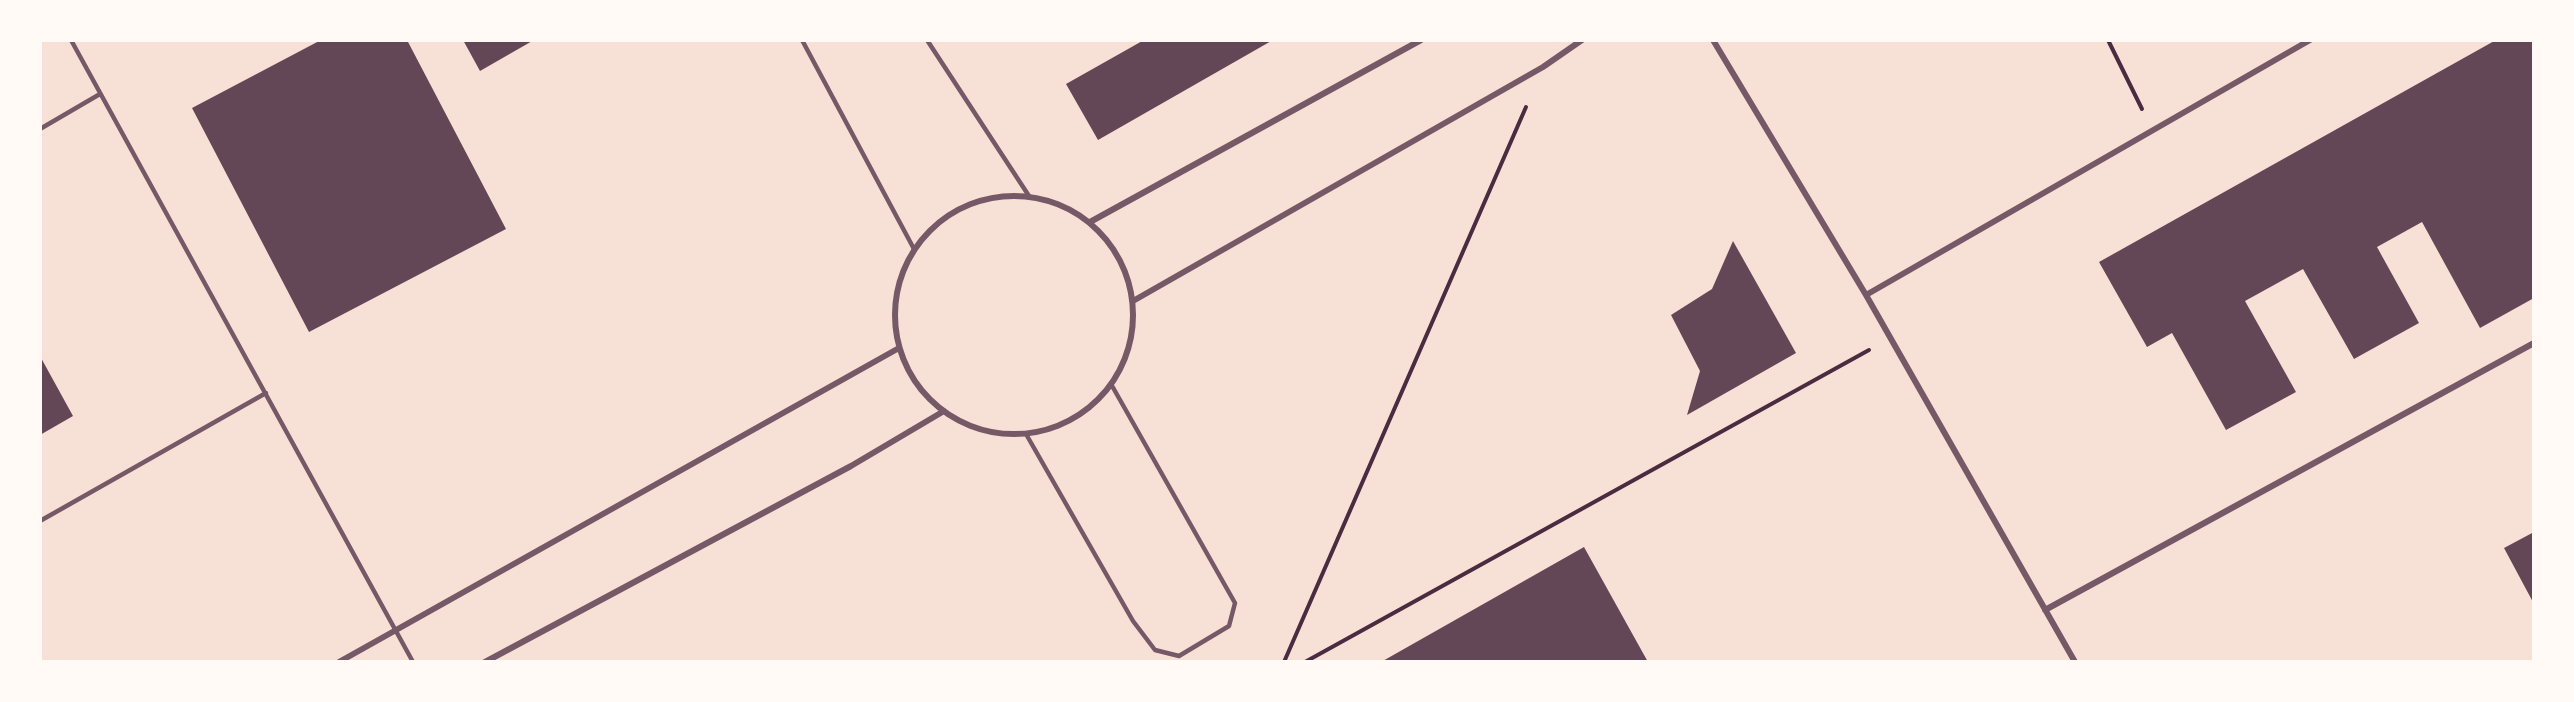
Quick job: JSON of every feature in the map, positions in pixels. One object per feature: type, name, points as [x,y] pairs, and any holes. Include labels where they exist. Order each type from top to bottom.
[{"type":"street","points":[[1090,222],[1421,40]]},
{"type":"street","points":[[1133,301],[1544,67],[1582,40]]},
{"type":"street","points":[[1713,40],[1866,295],[2075,662]]},
{"type":"street","points":[[1866,295],[2310,40]]},
{"type":"street","points":[[1029,196],[1062,205],[1090,222],[1111,244],[1126,271],[1133,301],[1133,331],[1125,359],[1111,384],[1088,408],[1059,425],[1026,434],[997,433],[978,428],[944,411],[916,384],[899,348],[894,314],[900,281],[914,249],[936,224],[964,206],[996,197],[1029,196]]},
{"type":"street","points":[[2045,610],[2534,343]]},
{"type":"street","points":[[339,662],[899,348]]},
{"type":"street","points":[[485,662],[851,466],[944,411]]},
{"type":"lane","points":[[71,40],[413,662]]},
{"type":"lane","points":[[802,40],[914,249]]},
{"type":"lane","points":[[927,40],[1029,196]]},
{"type":"lane","points":[[40,129],[100,94]]},
{"type":"lane","points":[[1026,434],[1133,621],[1155,650],[1179,656],[1229,626],[1235,603],[1111,384]]},
{"type":"lane","points":[[40,521],[266,393]]},
{"type":"path","points":[[2108,40],[2153,131]]},
{"type":"path","points":[[1284,662],[1544,67]]},
{"type":"path","points":[[1305,662],[1891,338]]},
{"type":"building","points":[[321,40],[407,40],[506,229],[309,332],[192,108]]},
{"type":"building","points":[[463,40],[534,40],[480,71]]},
{"type":"building","points":[[1144,40],[1273,40],[1098,140],[1066,84]]},
{"type":"building","points":[[2496,40],[2534,40],[2534,298],[2480,328],[2422,222],[2377,247],[2419,323],[2354,359],[2303,269],[2245,301],[2296,392],[2226,430],[2172,333],[2147,347],[2099,262]]},
{"type":"building","points":[[1733,241],[1796,353],[1687,415],[1700,371],[1671,315],[1712,289]]},
{"type":"building","points":[[40,356],[73,416],[40,435]]},
{"type":"building","points":[[2534,532],[2534,604],[2504,548]]},
{"type":"building","points":[[1584,547],[1648,662],[1381,662]]}]
